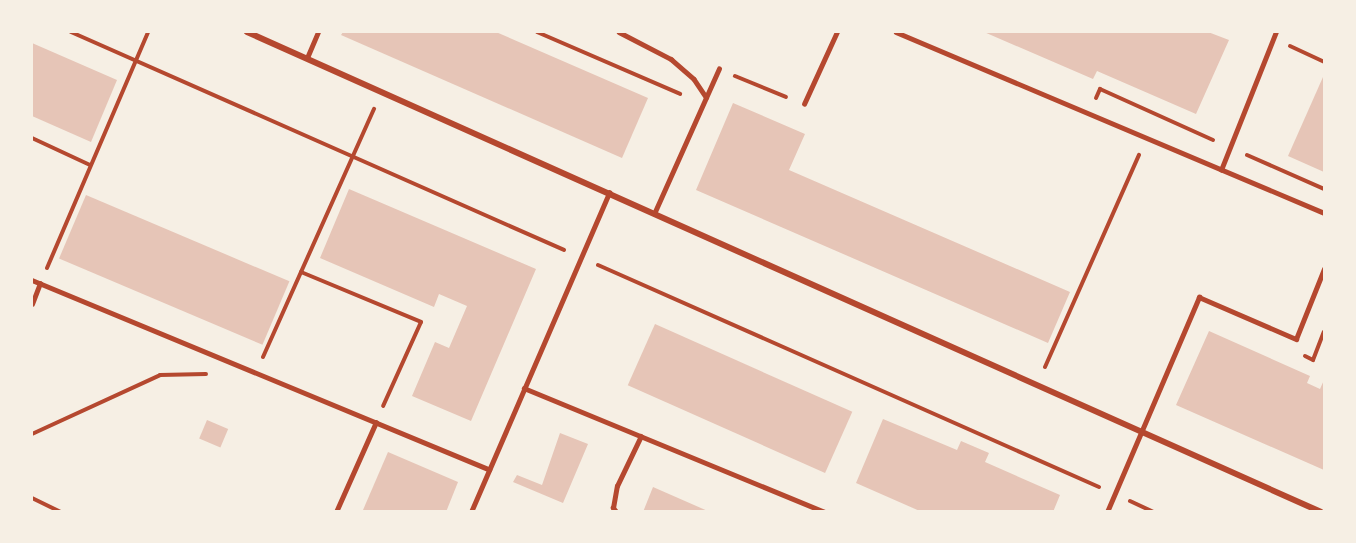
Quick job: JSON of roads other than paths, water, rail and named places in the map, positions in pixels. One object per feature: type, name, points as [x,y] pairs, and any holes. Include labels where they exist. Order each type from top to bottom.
[{"type":"street","points":[[247,32],[1321,512]]},
{"type":"lane","points":[[307,58],[318,32]]},
{"type":"lane","points":[[618,32],[671,59],[694,79],[706,97]]},
{"type":"lane","points":[[804,104],[837,32]]},
{"type":"lane","points":[[896,32],[1324,213]]},
{"type":"lane","points":[[1221,170],[1276,32]]},
{"type":"lane","points":[[654,214],[718,69]]},
{"type":"lane","points":[[471,512],[609,193]]},
{"type":"lane","points":[[1107,512],[1198,297],[1296,339],[1324,269]]},
{"type":"lane","points":[[32,280],[489,469]]},
{"type":"lane","points":[[32,304],[40,283]]},
{"type":"lane","points":[[524,388],[825,512]]},
{"type":"lane","points":[[336,512],[376,422]]},
{"type":"lane","points":[[616,512],[613,508],[617,486],[641,436]]}]
